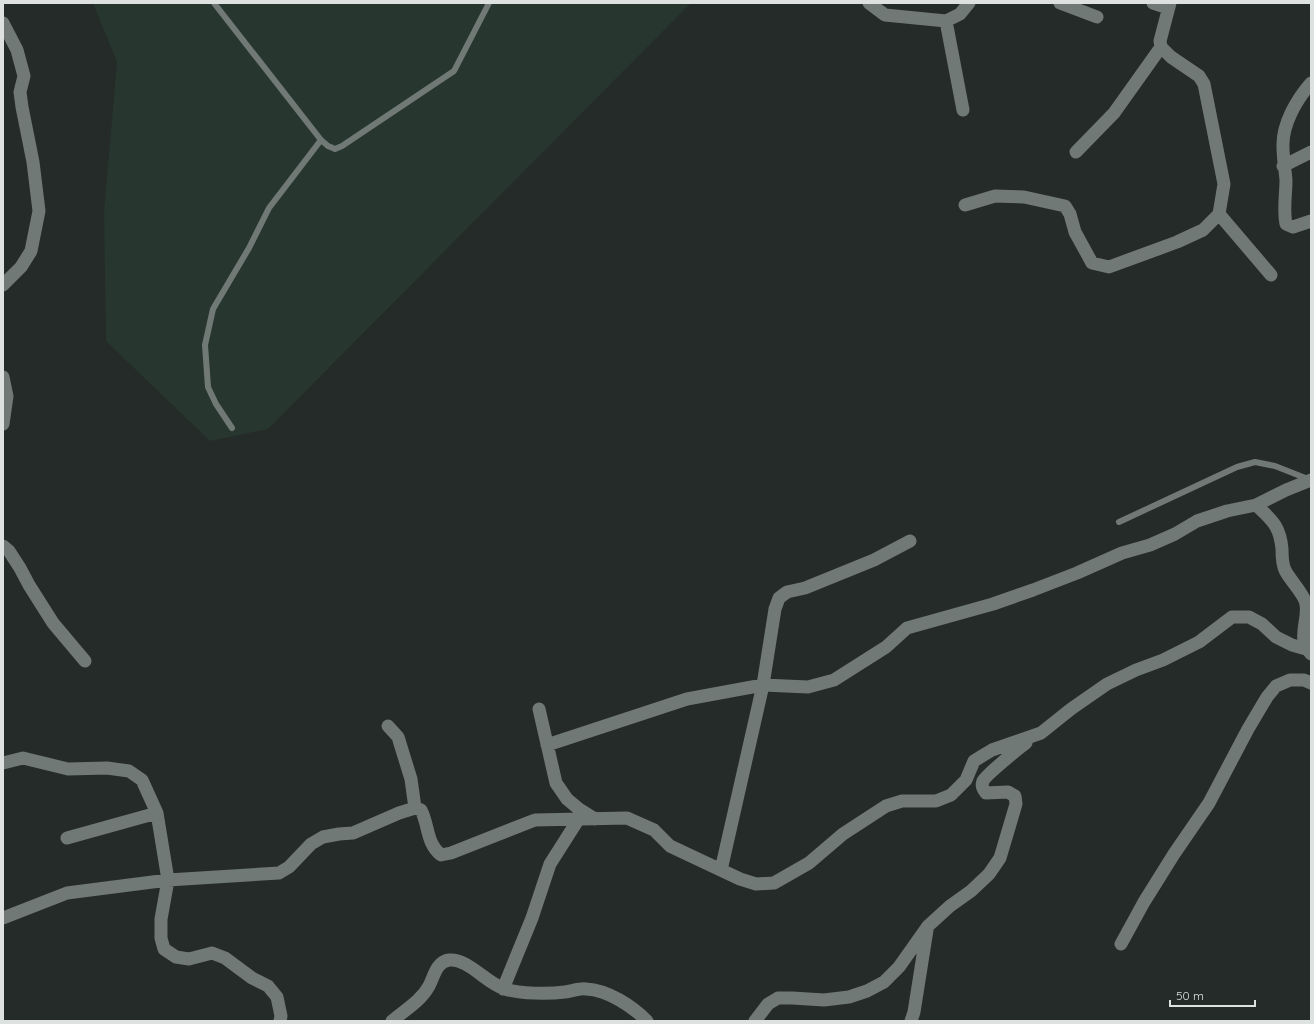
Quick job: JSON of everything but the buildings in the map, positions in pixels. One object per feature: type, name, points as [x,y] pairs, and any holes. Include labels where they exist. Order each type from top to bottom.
[{"type":"street","points":[[870,3],[886,15],[946,21],[960,14],[969,3]]},
{"type":"street","points":[[1060,3],[1097,17]]},
{"type":"street","points":[[965,205],[995,196],[1024,197],[1064,206],[1070,214],[1075,232],[1092,263],[1109,267],[1177,242],[1203,230],[1219,214],[1224,184],[1204,84],[1199,76],[1171,58],[1161,47],[1160,41],[1169,6],[1153,3]]},
{"type":"street","points":[[946,21],[963,110]]},
{"type":"street","points":[[3,23],[16,50],[24,76],[20,92],[33,162],[39,211],[31,252],[21,267],[3,286]]},
{"type":"street","points":[[1076,152],[1114,113],[1161,47]]},
{"type":"street","points":[[1311,83],[1296,102],[1286,128],[1282,144],[1283,166],[1286,180],[1284,217],[1286,224],[1293,227],[1311,221]]},
{"type":"street","points":[[1283,166],[1311,152]]},
{"type":"street","points":[[1219,214],[1271,275]]},
{"type":"street","points":[[3,377],[5,395],[3,424]]},
{"type":"street","points":[[547,745],[687,699],[763,685],[808,687],[834,680],[886,647],[907,628],[1006,599],[1077,573],[1122,554],[1150,545],[1175,534],[1198,521],[1227,511],[1256,505],[1310,480]]},
{"type":"street","points":[[1256,505],[1271,518],[1276,526],[1281,546],[1282,563],[1306,603],[1303,638],[1309,651]]},
{"type":"street","points":[[721,870],[763,685],[779,598],[787,592],[805,588],[874,560],[910,540]]},
{"type":"street","points":[[3,546],[9,551],[53,623],[85,661]]},
{"type":"street","points":[[755,1021],[768,1004],[778,998],[824,1000],[849,997],[867,991],[884,982],[899,967],[928,926],[950,906],[971,891],[989,874],[1000,858],[1016,804],[1015,796],[1008,792],[986,793],[983,788],[984,781],[1020,747],[1107,684],[1136,670],[1163,660],[1199,642],[1232,616],[1249,617],[1262,624],[1276,637],[1309,651]]},
{"type":"street","points":[[1121,944],[1144,902],[1174,854],[1209,803],[1266,697],[1276,686],[1290,680],[1304,680],[1311,682]]},
{"type":"street","points":[[539,709],[556,783],[567,799],[595,819]]},
{"type":"street","points":[[388,726],[398,737],[410,779],[415,808]]},
{"type":"street","points":[[3,918],[67,893],[168,880],[279,873],[289,867],[311,844],[323,837],[353,833],[398,813],[415,808],[421,810],[423,813],[429,838],[434,850],[441,854],[451,853],[535,820],[627,818],[654,830],[670,846],[692,858],[740,879],[756,884],[774,883],[809,863],[843,834],[886,806],[902,802],[936,801],[951,795],[966,780],[974,761],[992,750],[1041,733]]},
{"type":"street","points":[[3,763],[23,758],[68,769],[107,768],[129,771],[142,780],[157,813],[168,880],[161,919],[161,938],[164,949],[176,958],[189,959],[212,953],[225,958],[252,978],[268,986],[277,997],[281,1016],[280,1021]]},
{"type":"street","points":[[67,838],[157,813]]},
{"type":"street","points":[[503,989],[532,918],[550,864],[578,820]]},
{"type":"street","points":[[911,1021],[914,1012],[928,926]]},
{"type":"street","points":[[392,1021],[421,998],[430,985],[434,972],[440,964],[448,960],[458,961],[503,989],[519,992],[564,992],[585,989],[600,991],[612,995],[647,1021]]},
{"type":"lane","points":[[214,3],[322,140],[328,146],[335,149],[342,146],[454,71],[489,3]]},
{"type":"lane","points":[[232,428],[216,404],[208,387],[205,345],[213,309],[249,248],[269,208],[322,140]]},
{"type":"lane","points":[[1119,522],[1237,467],[1255,462],[1275,466],[1310,480]]},
{"type":"shaded area","points":[[93,3],[691,3],[268,429],[210,441],[106,341],[104,212],[117,62]]}]
